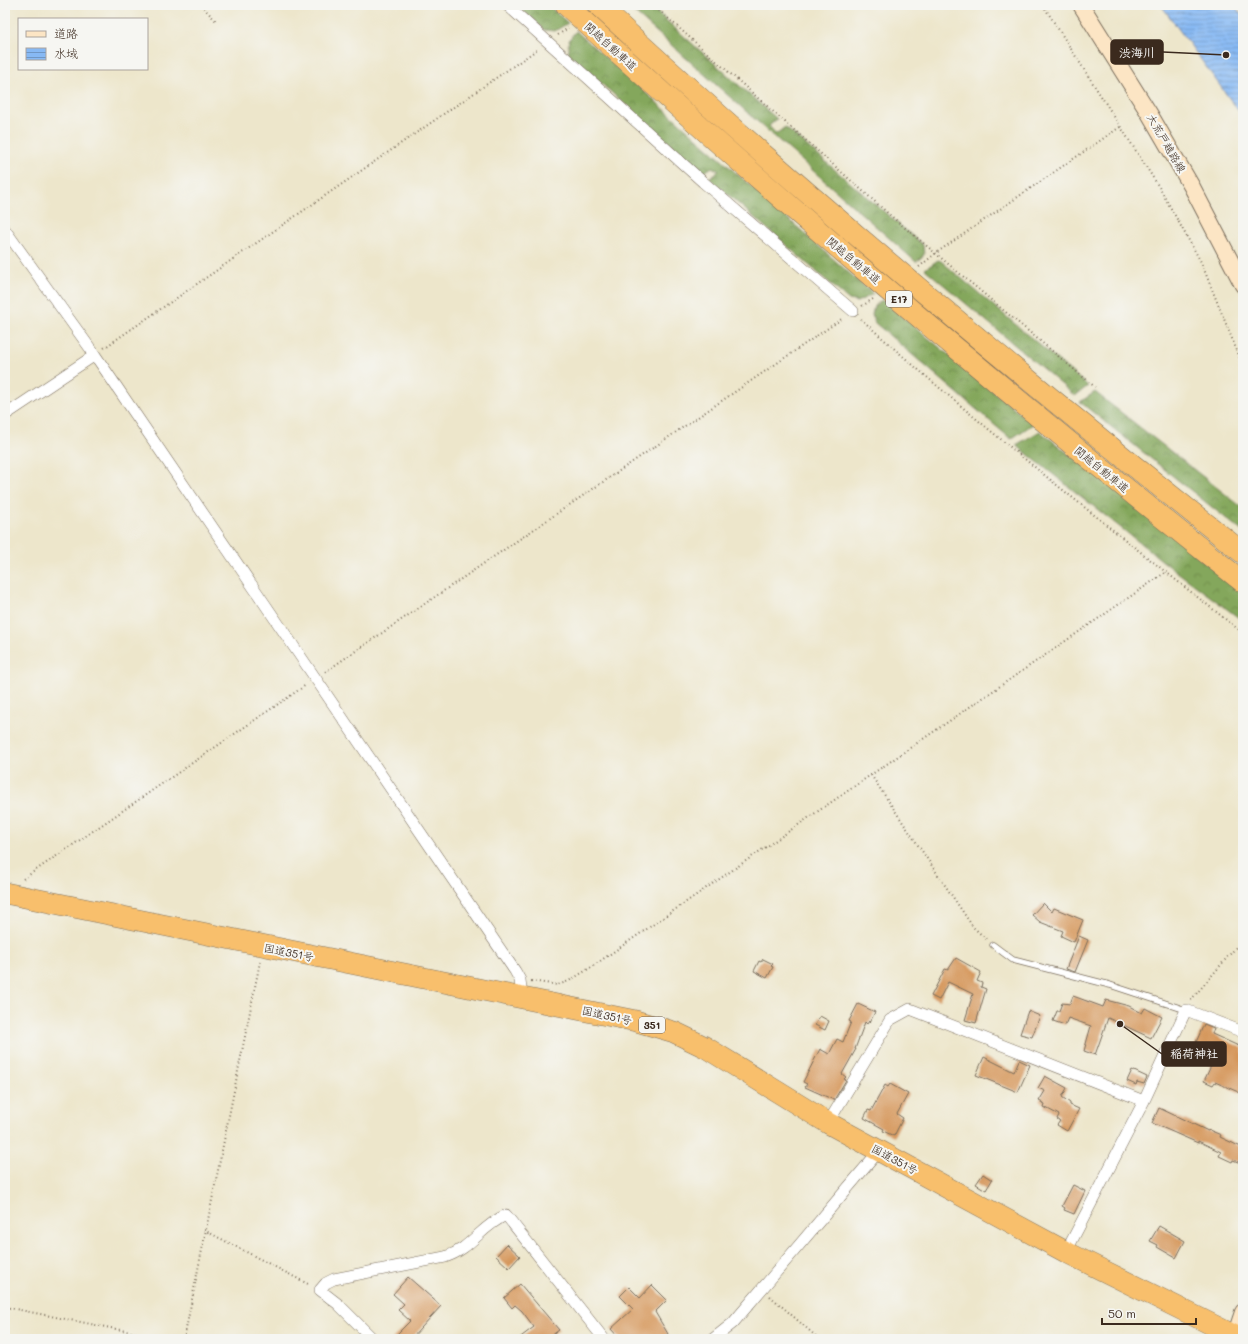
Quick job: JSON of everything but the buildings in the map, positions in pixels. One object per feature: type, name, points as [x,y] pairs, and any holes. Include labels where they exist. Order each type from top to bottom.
[{"type":"highway","name":"関越自動車道","points":[[566,5],[727,151],[1030,411],[1243,582]]},
{"type":"highway","name":"関越自動車道","points":[[598,5],[751,143],[976,337],[1243,553]]},
{"type":"highway","name":"国道351号","points":[[8,894],[263,946],[521,988],[674,1032],[705,1047],[828,1123],[879,1151],[1066,1252],[1237,1338]]},
{"type":"main road","name":"大荒戸越路線","points":[[1081,5],[1150,113],[1192,187],[1243,286]]},
{"type":"main road","points":[[1237,1338],[1243,1312]]},
{"type":"street","points":[[507,5],[703,182],[853,311]]},
{"type":"street","points":[[5,230],[95,355],[316,678],[521,988]]},
{"type":"street","points":[[5,415],[95,355]]},
{"type":"street","points":[[828,1123],[890,1020],[910,1009],[1144,1101]]},
{"type":"street","points":[[1066,1252],[1144,1101],[1186,1010],[1243,1032]]},
{"type":"street","points":[[713,1339],[733,1323],[879,1151]]},
{"type":"street","points":[[373,1339],[338,1304],[320,1290],[326,1283],[334,1279],[445,1257],[458,1253],[493,1221],[506,1215],[604,1339]]},
{"type":"lane","points":[[993,945],[1013,960],[1110,985],[1186,1010]]},
{"type":"path","points":[[201,5],[217,22]]},
{"type":"path","points":[[653,5],[891,216],[1095,387]]},
{"type":"path","points":[[1043,5],[1159,187],[1201,262],[1243,366]]},
{"type":"path","points":[[95,355],[570,26]]},
{"type":"path","points":[[919,267],[936,253],[1120,127]]},
{"type":"path","points":[[8,894],[20,881],[853,311],[877,297]]},
{"type":"path","points":[[853,311],[911,364],[1243,633]]},
{"type":"path","points":[[521,988],[558,985],[569,981],[1166,572]]},
{"type":"path","points":[[871,775],[972,927],[993,945]]},
{"type":"path","points":[[1186,1010],[1191,1000],[1243,939]]},
{"type":"path","points":[[184,1339],[204,1230],[263,946]]},
{"type":"path","points":[[204,1230],[320,1290]]},
{"type":"path","points":[[762,1290],[819,1339]]},
{"type":"path","points":[[5,1307],[166,1339]]},
{"type":"green space","points":[[517,5],[548,5],[568,23],[555,31],[544,30]]},
{"type":"green space","points":[[626,5],[649,5],[777,119],[769,126],[776,134],[785,127],[923,245],[924,255],[916,262]]},
{"type":"green space","points":[[576,31],[873,294],[857,302],[849,300],[709,178],[719,171],[712,167],[703,173],[570,56],[568,42]]},
{"type":"green space","points":[[938,260],[1088,386],[1075,396],[925,269]]},
{"type":"green space","points":[[882,300],[1033,424],[1011,439],[875,323],[872,315],[874,306]]},
{"type":"green space","points":[[1095,392],[1243,508],[1243,532],[1080,402]]},
{"type":"green space","points":[[1040,431],[1243,592],[1243,621],[1169,566],[1016,445]]},
{"type":"water","points":[[1161,5],[1234,5],[1243,17],[1243,117]]},
{"type":"place","name":"渋海川","points":[[1226,55]]},
{"type":"place","name":"稲荷神社","points":[[1120,1024]]}]
